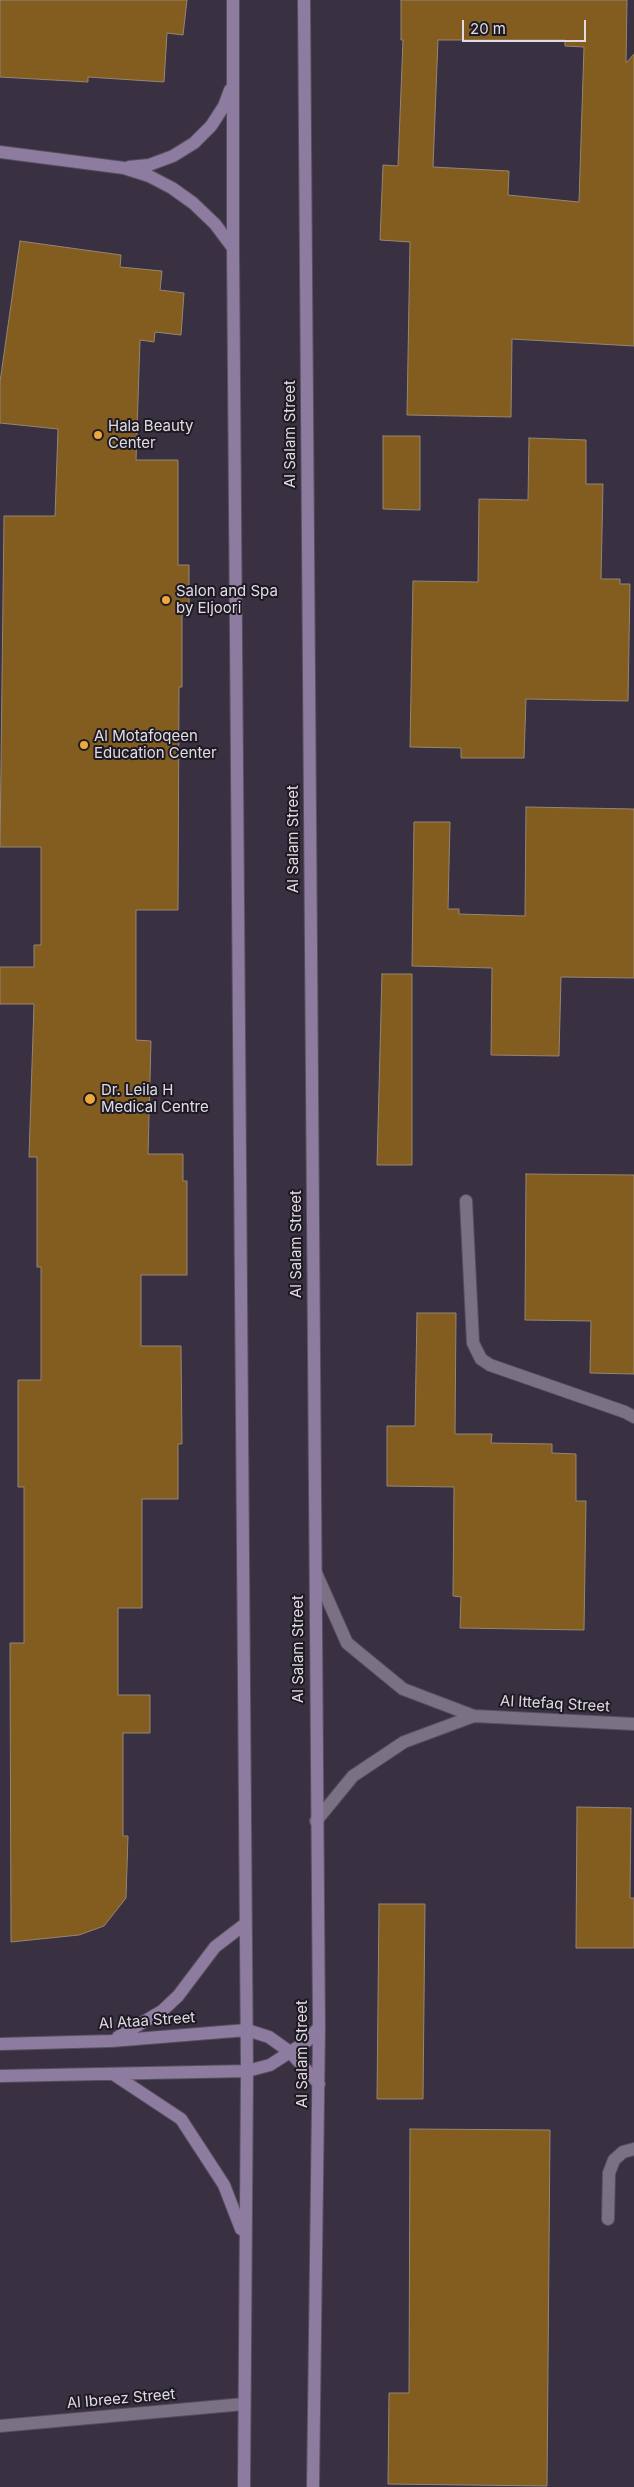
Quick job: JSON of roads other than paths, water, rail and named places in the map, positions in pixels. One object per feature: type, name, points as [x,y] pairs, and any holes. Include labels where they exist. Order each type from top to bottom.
[{"type":"main road","points":[[234,0],[232,84],[233,248],[247,2030],[244,2236],[244,2487]]},
{"type":"main road","name":"Al Salam Street","points":[[304,0],[314,1569],[319,2027],[313,2487]]},
{"type":"main road","points":[[124,168],[149,165],[173,156],[194,143],[211,126],[224,106],[232,84]]},
{"type":"main road","points":[[0,152],[124,168],[149,176],[172,188],[193,203],[215,224],[233,248]]},
{"type":"main road","points":[[111,2041],[140,2027],[162,2012],[178,1996],[215,1947],[245,1924]]},
{"type":"main road","points":[[0,2076],[247,2070],[270,2065],[307,2041],[319,2027]]},
{"type":"main road","name":"Al Ataa Street","points":[[0,2044],[111,2041],[247,2030],[269,2037],[290,2052],[319,2084]]},
{"type":"main road","points":[[113,2074],[180,2119],[224,2184],[244,2236]]},
{"type":"street","points":[[466,1201],[473,1343],[482,1359],[490,1365],[634,1417]]},
{"type":"street","name":"Al Ittefaq Street","points":[[314,1569],[347,1644],[403,1689],[474,1716],[634,1724]]},
{"type":"street","name":"Al Ittefaq Street","points":[[316,1821],[354,1776],[404,1742],[474,1716]]},
{"type":"street","points":[[608,2219],[609,2173],[614,2160],[622,2152],[634,2149]]},
{"type":"street","name":"Al Ibreez Street","points":[[0,2426],[244,2404]]},
{"type":"place","name":"Hala Beauty Center","points":[[98,435]]},
{"type":"place","name":"Salon and Spa by Eljoori","points":[[166,600]]},
{"type":"place","name":"Al Motafoqeen Education Center","points":[[84,745]]},
{"type":"place","name":"Dr. Leila H Medical Centre","points":[[90,1099]]}]
